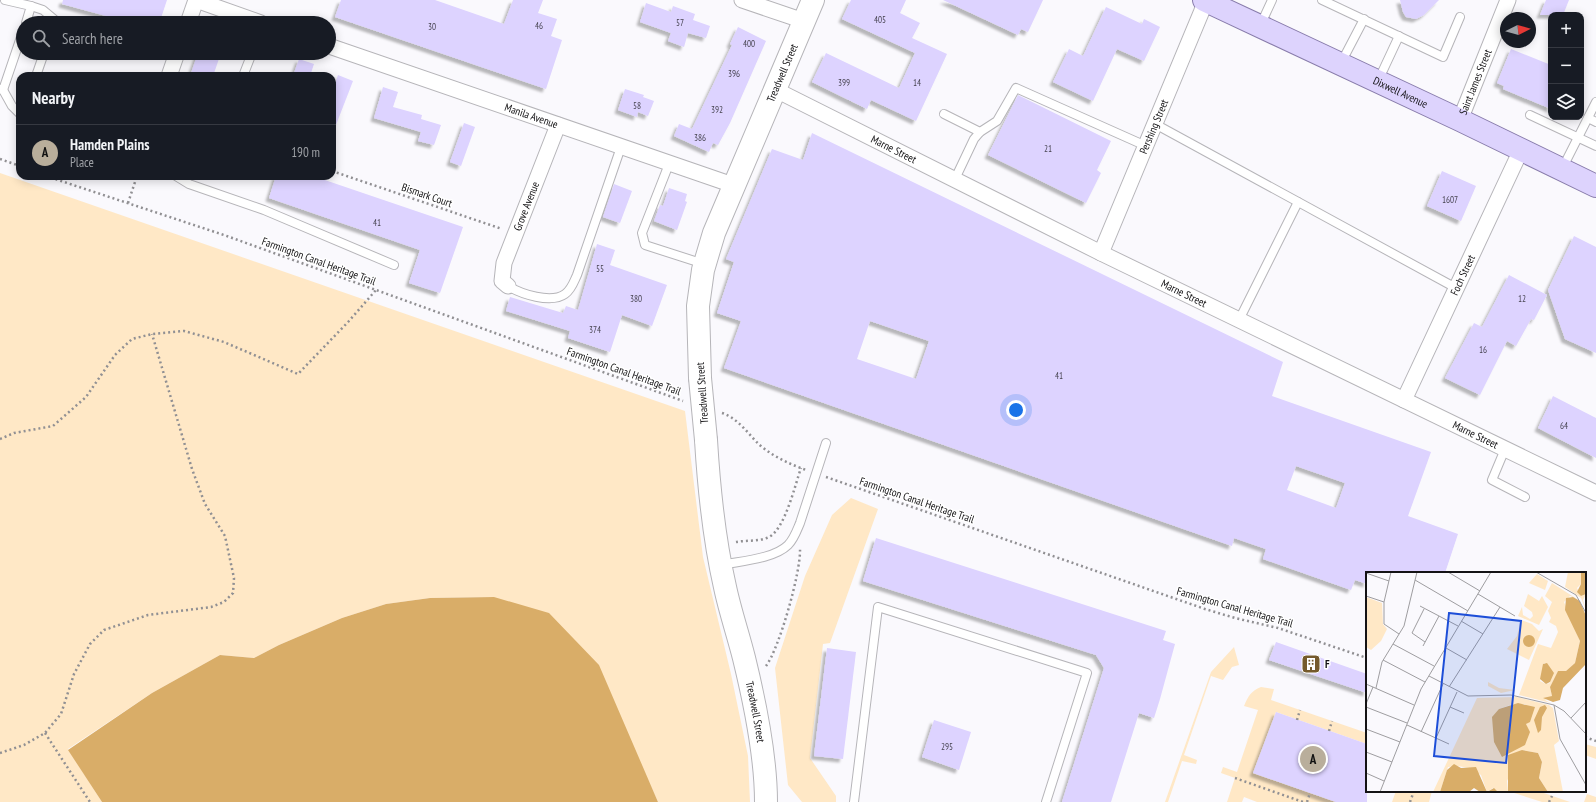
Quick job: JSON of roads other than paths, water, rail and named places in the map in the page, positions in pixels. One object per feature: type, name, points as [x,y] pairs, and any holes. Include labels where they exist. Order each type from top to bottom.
[{"type":"main road","name":"Dixwell Avenue","points":[[1205,1],[1460,120],[1596,186]]},
{"type":"street","points":[[190,16],[196,0],[241,16]]},
{"type":"street","points":[[742,0],[804,21]]},
{"type":"street","name":"Treadwell Street","points":[[766,802],[766,781],[757,722],[744,658],[727,596],[728,564],[712,518],[700,378],[698,306],[705,265],[714,233],[813,0]]},
{"type":"street","name":"Saint James Street","points":[[1460,120],[1508,0]]},
{"type":"street","name":"Pershing Street","points":[[1101,253],[1205,1]]},
{"type":"street","name":"Manila Avenue","points":[[336,48],[733,186]]},
{"type":"street","points":[[170,72],[175,60]]},
{"type":"street","name":"Marne Street","points":[[774,89],[1101,253],[1596,493]]},
{"type":"street","name":"Grove Avenue","points":[[508,286],[502,281],[504,263],[558,125]]},
{"type":"street","name":"Foch Street","points":[[1404,400],[1521,150]]},
{"type":"lane","points":[[4,0],[43,10],[51,16]]},
{"type":"lane","points":[[1260,26],[1272,0]]},
{"type":"lane","points":[[1322,0],[1443,57],[1460,17]]},
{"type":"lane","points":[[28,16],[31,6]]},
{"type":"lane","points":[[1341,64],[1364,20]]},
{"type":"lane","points":[[1377,81],[1400,36]]},
{"type":"lane","points":[[16,50],[2,89],[16,110]]},
{"type":"lane","points":[[37,72],[42,60]]},
{"type":"lane","points":[[245,72],[249,60]]},
{"type":"lane","points":[[955,179],[974,139],[980,132],[997,121],[1016,88],[1146,146]]},
{"type":"lane","points":[[1562,169],[1596,102]]},
{"type":"lane","points":[[944,114],[980,132]]},
{"type":"lane","points":[[1530,115],[1596,146]]},
{"type":"lane","points":[[1588,118],[1596,122]]},
{"type":"lane","points":[[1155,124],[1456,288]]},
{"type":"lane","points":[[508,286],[518,292],[532,296],[551,298],[567,293],[577,275],[621,147]]},
{"type":"lane","points":[[669,164],[642,233],[645,245],[705,265]]},
{"type":"lane","points":[[182,180],[189,184],[264,210],[394,265]]},
{"type":"lane","points":[[1239,320],[1298,202]]},
{"type":"lane","points":[[728,564],[763,557],[778,552],[788,545],[795,535],[800,523],[826,442]]},
{"type":"lane","points":[[1505,449],[1492,480],[1525,496]]},
{"type":"lane","points":[[854,802],[878,607],[1087,673],[1046,802]]},
{"type":"place","name":"F","points":[[1311,664]]},
{"type":"place","name":"Hamden Plains","points":[[1313,759]]}]
